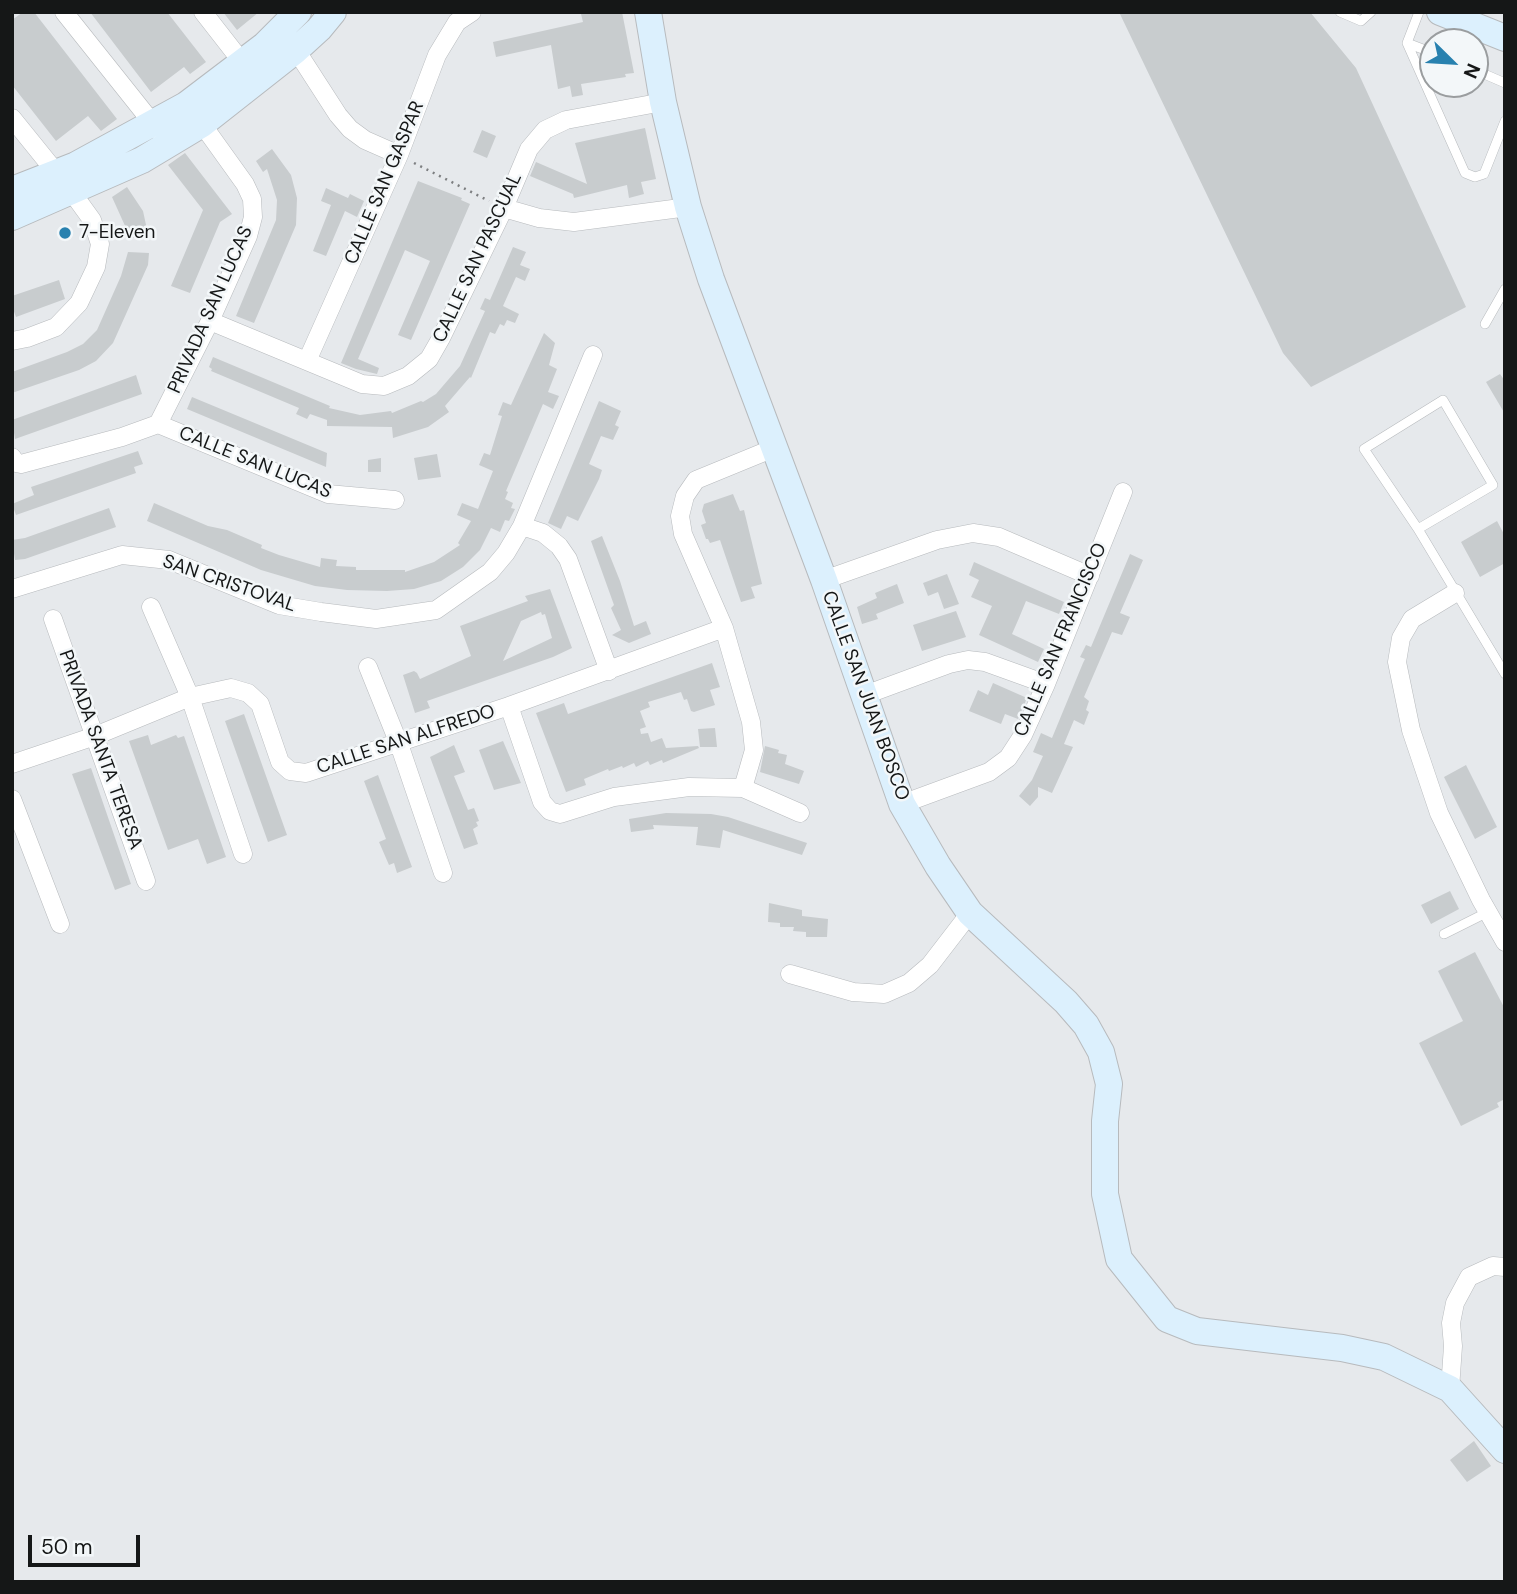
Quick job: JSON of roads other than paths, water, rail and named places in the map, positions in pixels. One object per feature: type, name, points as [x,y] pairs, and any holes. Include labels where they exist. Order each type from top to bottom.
[{"type":"street","points":[[64,12],[153,122],[168,145]]},
{"type":"street","points":[[203,12],[242,62]]},
{"type":"street","points":[[12,217],[64,182],[93,156],[186,105],[265,45],[298,12]]},
{"type":"street","points":[[12,190],[64,182],[142,160],[202,124],[296,50],[333,12]]},
{"type":"street","name":"CALLE SAN GASPAR","points":[[307,362],[398,155],[437,55],[457,22],[472,12]]},
{"type":"street","name":"CALLE SAN JUAN BOSCO","points":[[648,12],[663,102],[688,207],[715,291],[824,580],[902,804],[938,866],[970,913],[1066,1002],[1086,1025],[1101,1052],[1109,1084],[1105,1121],[1105,1194],[1119,1259],[1167,1319],[1197,1331],[1342,1348],[1384,1357],[1450,1389],[1505,1450]]},
{"type":"street","points":[[1440,12],[1505,38]]},
{"type":"street","points":[[296,50],[350,129],[365,140],[398,155]]},
{"type":"street","name":"CALLE SAN PASCUAL","points":[[210,321],[362,384],[384,386],[408,376],[429,359],[442,338],[528,149],[545,130],[566,120],[663,102]]},
{"type":"street","points":[[12,118],[92,220],[100,244],[96,267],[79,303],[56,327],[12,341]]},
{"type":"street","name":"PRIVADA SAN LUCAS","points":[[158,424],[210,321],[248,236],[253,217],[252,199],[245,184],[202,124]]},
{"type":"street","points":[[503,208],[539,218],[574,222],[688,207]]},
{"type":"street","name":"SAN CRISTOVAL","points":[[12,589],[122,555],[169,560],[279,605],[376,619],[436,610],[490,572],[506,553],[522,526],[593,355]]},
{"type":"street","points":[[14,460],[22,464],[122,438],[158,424]]},
{"type":"street","name":"CALLE SAN LUCAS","points":[[158,424],[328,494],[395,500]]},
{"type":"street","points":[[743,788],[754,750],[751,722],[724,628],[683,534],[680,516],[685,496],[696,480],[774,448]]},
{"type":"street","name":"CALLE SAN FRANCISCO","points":[[902,804],[989,772],[1008,758],[1023,735],[1046,684],[1124,492]]},
{"type":"street","points":[[522,526],[543,533],[559,546],[568,559],[609,671]]},
{"type":"street","points":[[824,580],[937,540],[974,533],[999,537],[1090,576]]},
{"type":"street","points":[[1455,593],[1412,619],[1402,638],[1397,662],[1411,730],[1439,813],[1505,942]]},
{"type":"street","points":[[151,607],[190,697],[243,854]]},
{"type":"street","name":"PRIVADA SANTA TERESA","points":[[53,619],[146,881]]},
{"type":"street","name":"CALLE SAN ALFREDO","points":[[12,764],[95,736],[190,697],[231,688],[248,693],[260,704],[280,762],[290,771],[306,773],[400,744],[724,628]]},
{"type":"street","points":[[865,695],[949,664],[968,660],[985,662],[1046,684]]},
{"type":"street","points":[[368,667],[400,744],[443,873]]},
{"type":"street","points":[[509,706],[542,802],[550,811],[560,814],[614,797],[689,787],[743,788],[800,813]]},
{"type":"street","points":[[12,799],[60,924]]},
{"type":"street","points":[[790,974],[853,992],[884,994],[909,983],[930,965],[970,913]]},
{"type":"street","points":[[1450,1389],[1453,1346],[1451,1323],[1455,1303],[1469,1277],[1493,1266],[1505,1267]]},
{"type":"lane","points":[[1340,12],[1362,21],[1371,12]]},
{"type":"lane","points":[[1419,12],[1407,43],[1465,173],[1475,177],[1484,174],[1505,121]]},
{"type":"lane","points":[[1407,43],[1419,48]]},
{"type":"lane","points":[[1485,324],[1505,289]]},
{"type":"lane","points":[[1418,529],[1493,485],[1443,400],[1364,449],[1418,529],[1505,674]]},
{"type":"lane","points":[[1444,934],[1488,912]]},
{"type":"place","name":"7-Eleven","points":[[65,233]]}]
